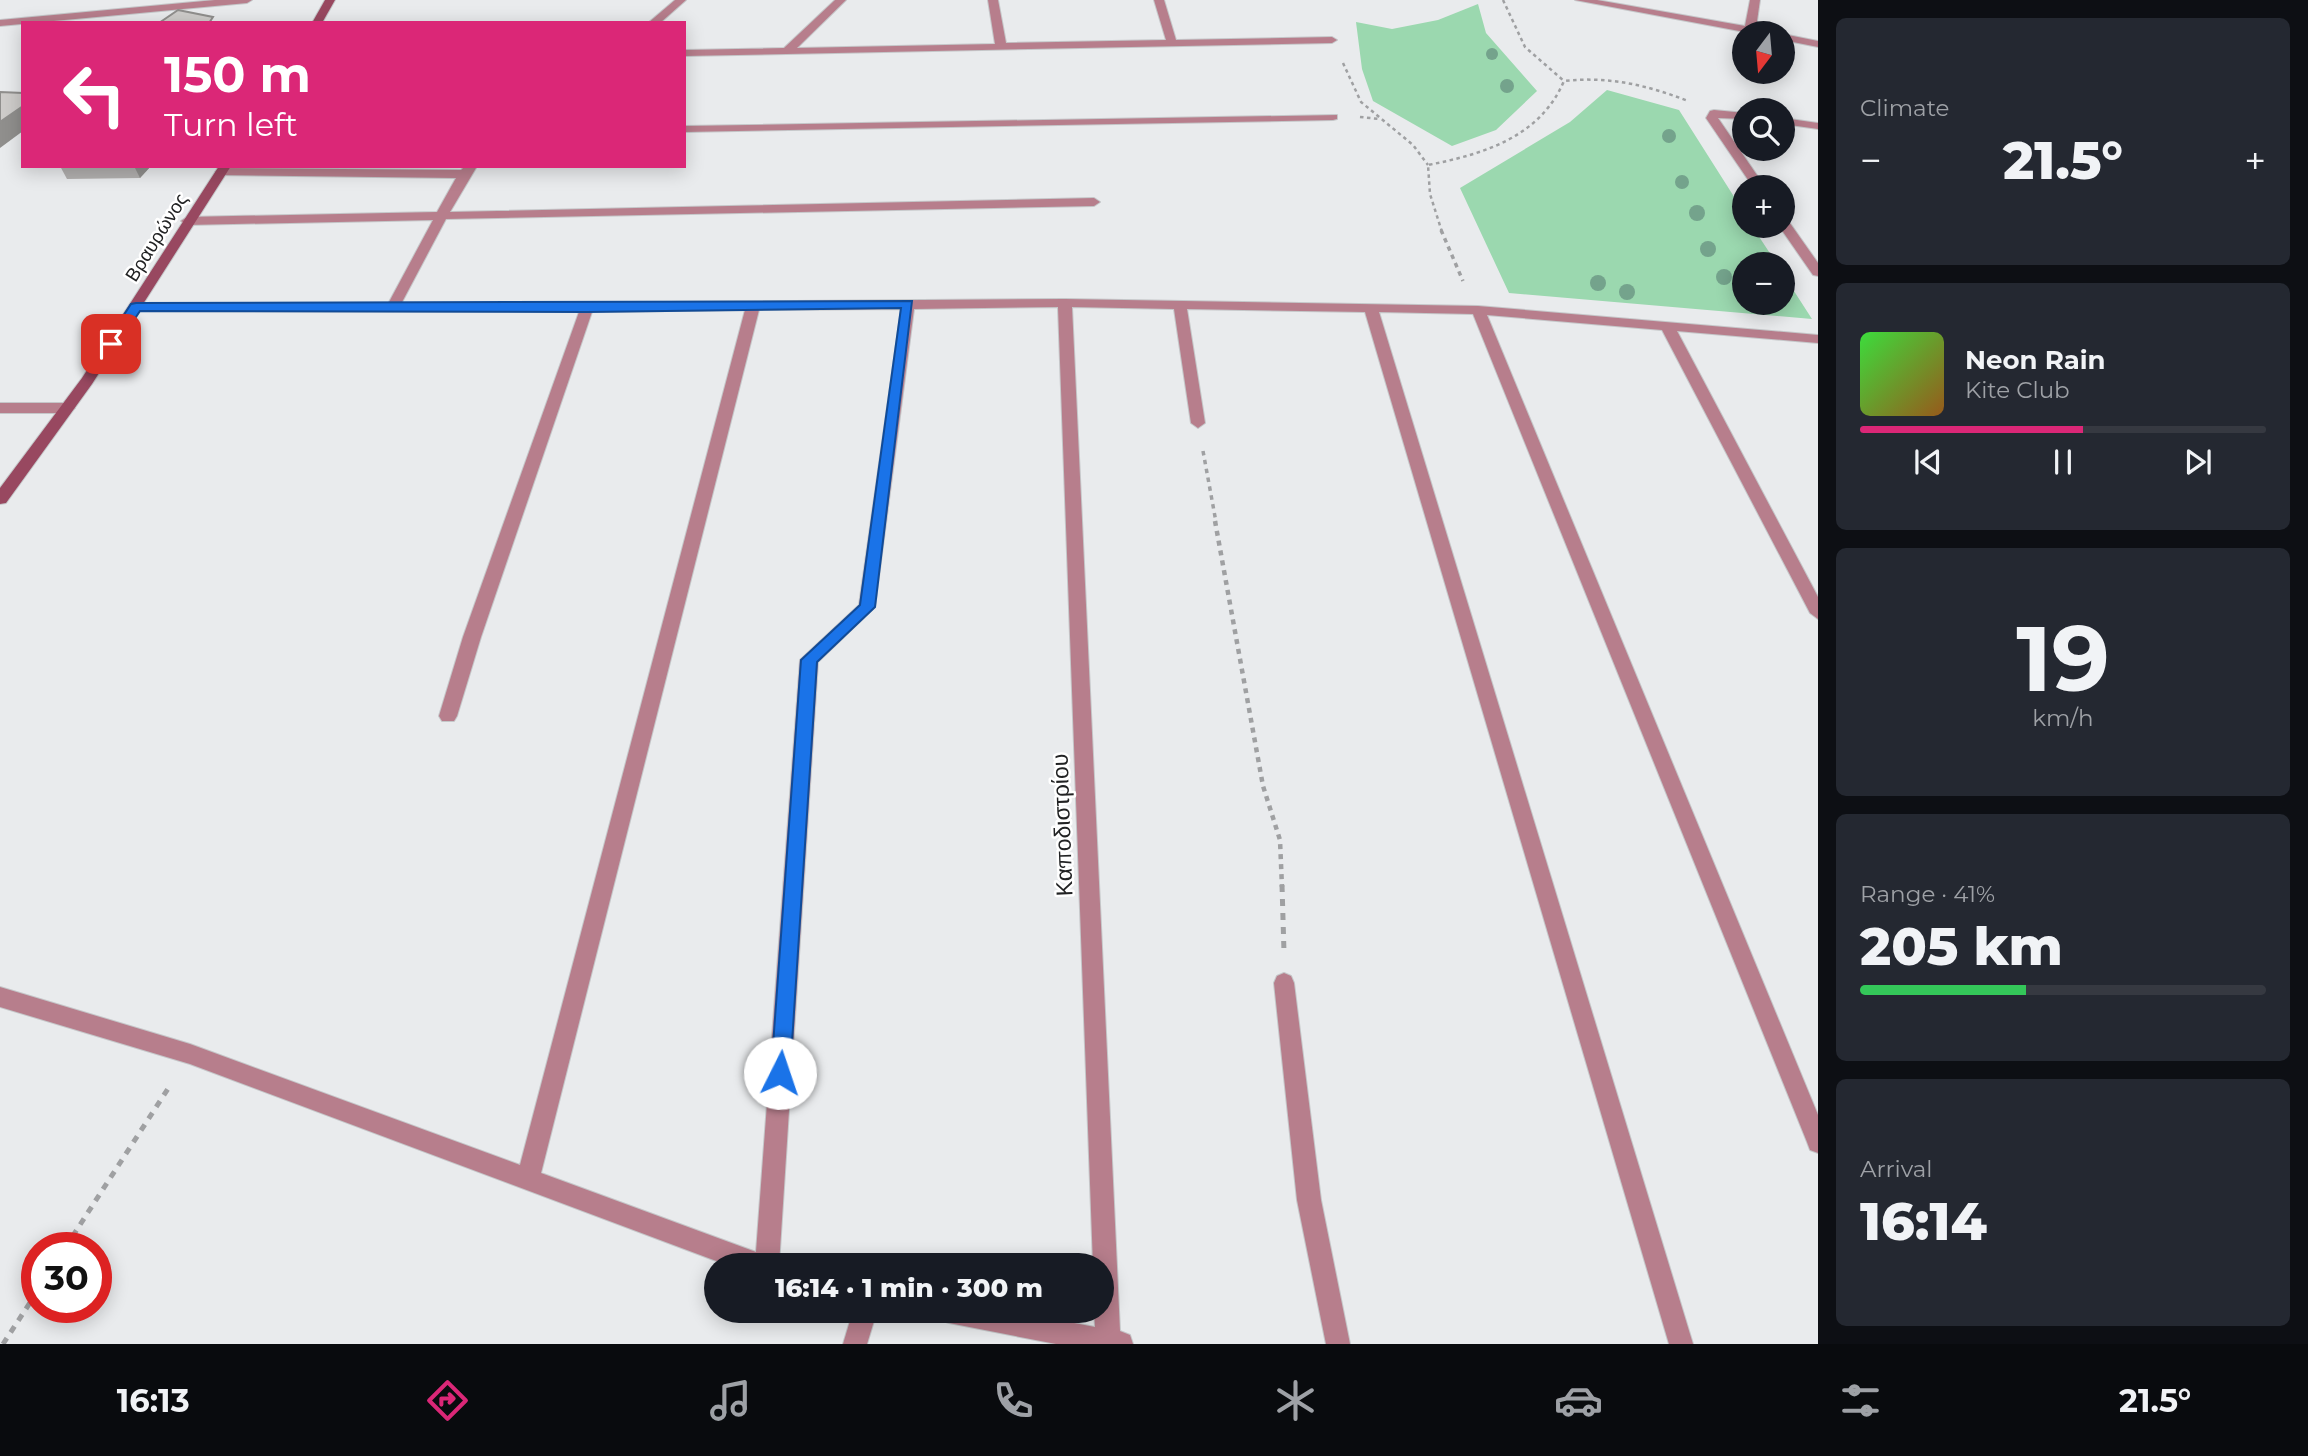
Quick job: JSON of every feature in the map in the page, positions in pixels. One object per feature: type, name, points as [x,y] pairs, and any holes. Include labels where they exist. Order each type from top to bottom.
[{"type":"main road","points":[[318,21],[330,0]]},
{"type":"main road","name":"Βραυρώνος","points":[[0,499],[68,408],[136,307],[187,220],[223,169]]},
{"type":"street","points":[[0,32],[5,22],[247,0]]},
{"type":"street","points":[[655,21],[681,0]]},
{"type":"street","points":[[788,50],[841,0]]},
{"type":"street","points":[[993,0],[1001,46]]},
{"type":"street","points":[[1159,0],[1172,44]]},
{"type":"street","points":[[1580,0],[1732,27]]},
{"type":"street","points":[[1752,21],[1755,0]]},
{"type":"street","points":[[686,53],[1332,40]]},
{"type":"street","points":[[1796,40],[1818,44]]},
{"type":"street","points":[[1732,115],[1714,113],[1712,118],[1751,175]]},
{"type":"street","points":[[686,129],[1333,117]]},
{"type":"street","points":[[1795,123],[1818,126]]},
{"type":"street","points":[[223,169],[468,170],[393,306]]},
{"type":"street","points":[[187,220],[1094,202]]},
{"type":"street","points":[[1794,238],[1818,272]]},
{"type":"street","points":[[136,307],[587,308],[1065,303],[1478,310],[1818,339]]},
{"type":"street","name":"Καποδιστρίου","points":[[1065,303],[1112,1343]]},
{"type":"street","points":[[768,1253],[809,660],[867,607],[908,304]]},
{"type":"street","points":[[1180,305],[1198,423]]},
{"type":"street","points":[[528,1177],[753,307]]},
{"type":"street","points":[[448,716],[481,611],[587,308]]},
{"type":"street","points":[[1371,309],[1681,1344]]},
{"type":"street","points":[[1478,310],[1818,1142]]},
{"type":"street","points":[[1667,326],[1818,613]]},
{"type":"street","points":[[0,408],[68,408]]},
{"type":"street","points":[[1284,984],[1309,1200],[1338,1344]]},
{"type":"street","points":[[0,997],[190,1054],[728,1253]]},
{"type":"street","points":[[855,1344],[861,1323]]},
{"type":"street","points":[[1010,1323],[1112,1343]]},
{"type":"path","points":[[1503,0],[1511,24],[1528,54],[1564,81],[1588,77],[1622,81],[1686,100],[1714,113]]},
{"type":"path","points":[[1332,40],[1353,92],[1364,107],[1403,133],[1419,149],[1428,165],[1433,199],[1450,254],[1478,310]]},
{"type":"path","points":[[1428,165],[1480,153],[1520,133],[1549,110],[1560,95],[1564,81]]},
{"type":"path","points":[[1198,423],[1263,786],[1280,840],[1284,984]]},
{"type":"path","points":[[75,1232],[190,1054]]},
{"type":"path","points":[[3,1344],[21,1316]]},
{"type":"green space","points":[[1478,4],[1486,33],[1537,91],[1496,130],[1452,146],[1373,101],[1362,69],[1356,22],[1392,29],[1438,20]]},
{"type":"green space","points":[[1607,90],[1679,110],[1732,194],[1732,238],[1760,238],[1769,252],[1732,252],[1732,312],[1509,293],[1460,188],[1570,122]]},
{"type":"green space","points":[[1795,293],[1812,319],[1765,315],[1795,315]]},
{"type":"building","points":[[178,10],[213,17],[210,21],[162,21]]},
{"type":"building","points":[[0,92],[21,93],[21,107],[0,122]]},
{"type":"route","points":[[111,344],[136,307],[587,308],[908,304],[867,607],[809,660],[780,1073]]}]
